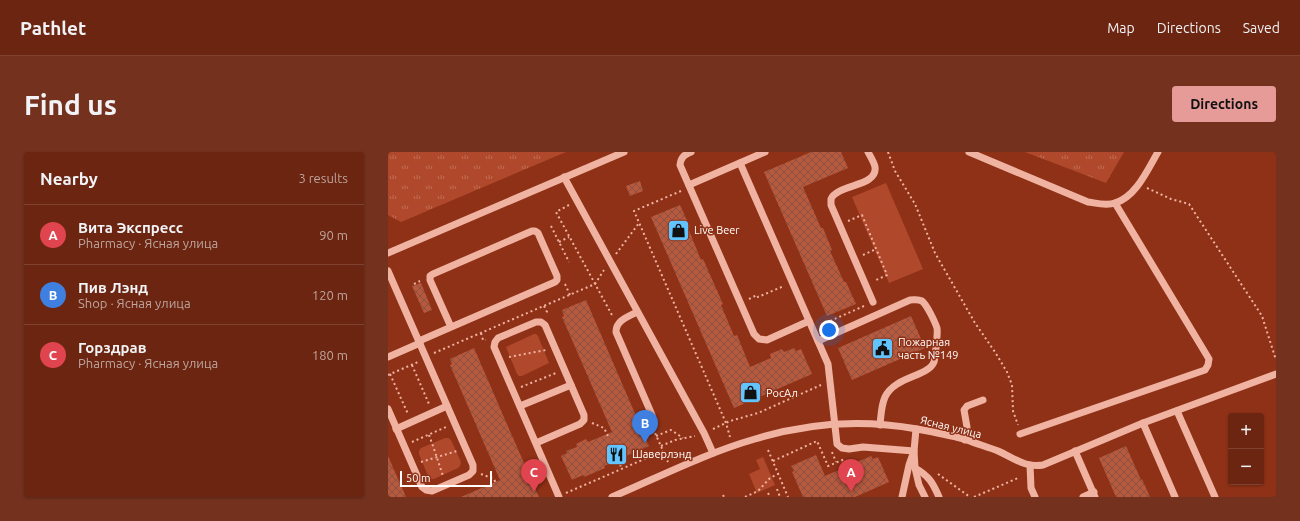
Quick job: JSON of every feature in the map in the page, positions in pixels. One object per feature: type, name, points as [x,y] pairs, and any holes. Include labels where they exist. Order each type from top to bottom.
[{"type":"street","points":[[388,253],[624,152]]},
{"type":"street","points":[[691,152],[684,155],[680,159],[680,165],[754,334],[759,339],[767,340],[811,325]]},
{"type":"street","points":[[689,186],[765,152]]},
{"type":"street","points":[[868,152],[875,166],[875,173],[870,178],[835,193],[831,199],[831,205],[873,302]]},
{"type":"street","points":[[969,152],[1088,202],[1102,204],[1115,203],[1124,199],[1139,184],[1158,152]]},
{"type":"street","points":[[740,163],[828,364],[837,444],[842,448],[849,449],[863,447],[914,451]]},
{"type":"street","points":[[564,177],[704,433],[713,453]]},
{"type":"street","points":[[1020,434],[1205,370],[1208,365],[1209,359],[1115,203]]},
{"type":"street","points":[[388,357],[557,280],[557,276],[538,233],[532,231],[430,276],[430,280],[451,327]]},
{"type":"street","points":[[388,271],[390,281],[419,342],[473,465],[473,471],[469,475],[432,491],[426,490],[422,487],[388,409]]},
{"type":"street","points":[[818,341],[910,300],[917,299],[923,302],[927,307],[937,330],[934,362],[928,369],[899,382],[891,388],[882,404],[880,425]]},
{"type":"street","points":[[638,312],[619,322],[616,326],[616,332],[652,415]]},
{"type":"street","points":[[536,443],[580,424],[584,420],[584,415],[571,384],[545,325],[541,322],[536,322],[498,338],[494,342],[494,347],[559,496]]},
{"type":"street","points":[[1035,497],[1031,488],[1030,465],[1037,466],[1043,464],[1143,423],[1276,374]]},
{"type":"street","points":[[520,406],[571,384]]},
{"type":"street","points":[[965,440],[967,427],[964,410],[967,406],[983,400]]},
{"type":"street","points":[[396,429],[447,406]]},
{"type":"street","points":[[1177,411],[1214,497]]},
{"type":"street","points":[[1143,423],[1175,497]]},
{"type":"street","name":"Ясная улица","points":[[612,497],[713,453],[755,438],[798,428],[835,425],[862,424],[916,429],[965,440],[999,452],[1021,463],[1030,465]]},
{"type":"street","points":[[916,429],[914,451],[916,468],[919,485],[925,497]]},
{"type":"street","points":[[902,497],[908,465],[914,451]]},
{"type":"street","points":[[1076,451],[1094,495],[1083,497]]},
{"type":"street","points":[[916,468],[924,473],[931,481],[939,497]]},
{"type":"path","points":[[888,152],[895,170],[915,204],[935,253],[975,323],[1007,372],[1012,385],[1013,411],[1019,426],[1020,434]]},
{"type":"path","points":[[1139,184],[1171,199],[1189,204],[1262,316],[1276,360]]},
{"type":"path","points":[[689,186],[634,211],[726,423],[730,437]]},
{"type":"path","points":[[569,205],[556,212],[613,317],[616,326]]},
{"type":"path","points":[[839,225],[862,215],[888,275],[865,285]]},
{"type":"path","points":[[616,255],[639,223]]},
{"type":"path","points":[[552,226],[569,262]]},
{"type":"path","points":[[559,242],[569,237]]},
{"type":"path","points":[[854,259],[876,249]]},
{"type":"path","points":[[412,422],[389,375],[595,284],[605,270]]},
{"type":"path","points":[[740,303],[792,282]]},
{"type":"path","points":[[811,325],[873,302]]},
{"type":"path","points":[[500,360],[511,356],[543,352],[554,347]]},
{"type":"path","points":[[412,365],[433,413]]},
{"type":"path","points":[[513,391],[564,369]]},
{"type":"path","points":[[712,430],[726,423],[758,413],[830,381]]},
{"type":"path","points":[[652,415],[651,424],[668,463]]},
{"type":"path","points":[[584,420],[604,428],[608,436]]},
{"type":"path","points":[[404,445],[455,423]]},
{"type":"path","points":[[656,436],[670,430],[683,438]]},
{"type":"path","points":[[429,434],[446,484]]},
{"type":"path","points":[[661,446],[683,438],[696,436]]},
{"type":"path","points":[[773,461],[817,441]]},
{"type":"path","points":[[413,466],[465,448]]},
{"type":"path","points":[[768,450],[788,497]]},
{"type":"path","points":[[559,496],[663,451]]},
{"type":"path","points":[[618,460],[622,469]]},
{"type":"path","points":[[473,471],[494,479],[496,484]]},
{"type":"path","points":[[934,471],[970,497]]},
{"type":"path","points":[[745,497],[758,491],[770,478],[778,474]]},
{"type":"path","points":[[974,497],[1018,478]]},
{"type":"path","points":[[777,489],[780,497]]},
{"type":"path","points":[[768,493],[770,497]]},
{"type":"green space","points":[[388,152],[566,152],[401,222],[388,215]]},
{"type":"green space","points":[[1025,152],[1124,152],[1106,183]]},
{"type":"green space","points":[[886,183],[923,269],[889,283],[852,197]]},
{"type":"green space","points":[[534,334],[538,336],[549,363],[519,376],[506,347]]},
{"type":"green space","points":[[445,438],[451,440],[461,462],[460,466],[434,479],[431,479],[428,476],[419,451],[421,448]]},
{"type":"green space","points":[[763,457],[775,485],[757,493],[749,474],[760,469],[756,460]]},
{"type":"building","points":[[811,152],[841,152],[848,168],[803,187],[821,228],[823,228],[832,250],[830,251],[844,282],[846,282],[856,304],[827,316],[764,172]]},
{"type":"building","points":[[640,181],[643,191],[630,196],[626,186]]},
{"type":"building","points":[[680,205],[690,227],[688,228],[701,260],[703,259],[723,304],[721,305],[734,336],[737,335],[750,367],[771,358],[770,354],[782,349],[784,352],[794,348],[796,351],[801,349],[812,374],[734,408],[651,217]]},
{"type":"building","points":[[421,283],[432,310],[424,313],[412,286]]},
{"type":"building","points":[[586,300],[649,446],[604,466],[605,468],[584,477],[583,475],[572,480],[561,456],[567,453],[566,451],[577,447],[576,444],[586,439],[588,442],[612,432],[562,317],[564,316],[562,310]]},
{"type":"building","name":"Пожарная чаcть №149","points":[[911,316],[925,348],[852,380],[838,348]]},
{"type":"building","points":[[474,348],[539,497],[461,497],[500,480],[450,365],[452,364],[450,359]]},
{"type":"building","points":[[1126,446],[1150,497],[1116,497],[1099,458]]},
{"type":"building","points":[[816,455],[825,476],[871,456],[873,459],[878,457],[889,482],[855,497],[803,497],[792,472],[794,471],[791,466]]},
{"type":"building","points":[[388,456],[406,497],[388,497]]},
{"type":"place","name":"Live Beer","points":[[678,230]]},
{"type":"place","name":"Пожарная чаcть №149","points":[[882,348]]},
{"type":"place","name":"РосАл","points":[[750,393]]},
{"type":"place","name":"Пив Лэнд","points":[[645,443]]},
{"type":"place","name":"Шаверлэнд","points":[[616,454]]},
{"type":"place","name":"Горздрав","points":[[534,492]]},
{"type":"place","name":"Вита Экспресс","points":[[851,492]]}]
